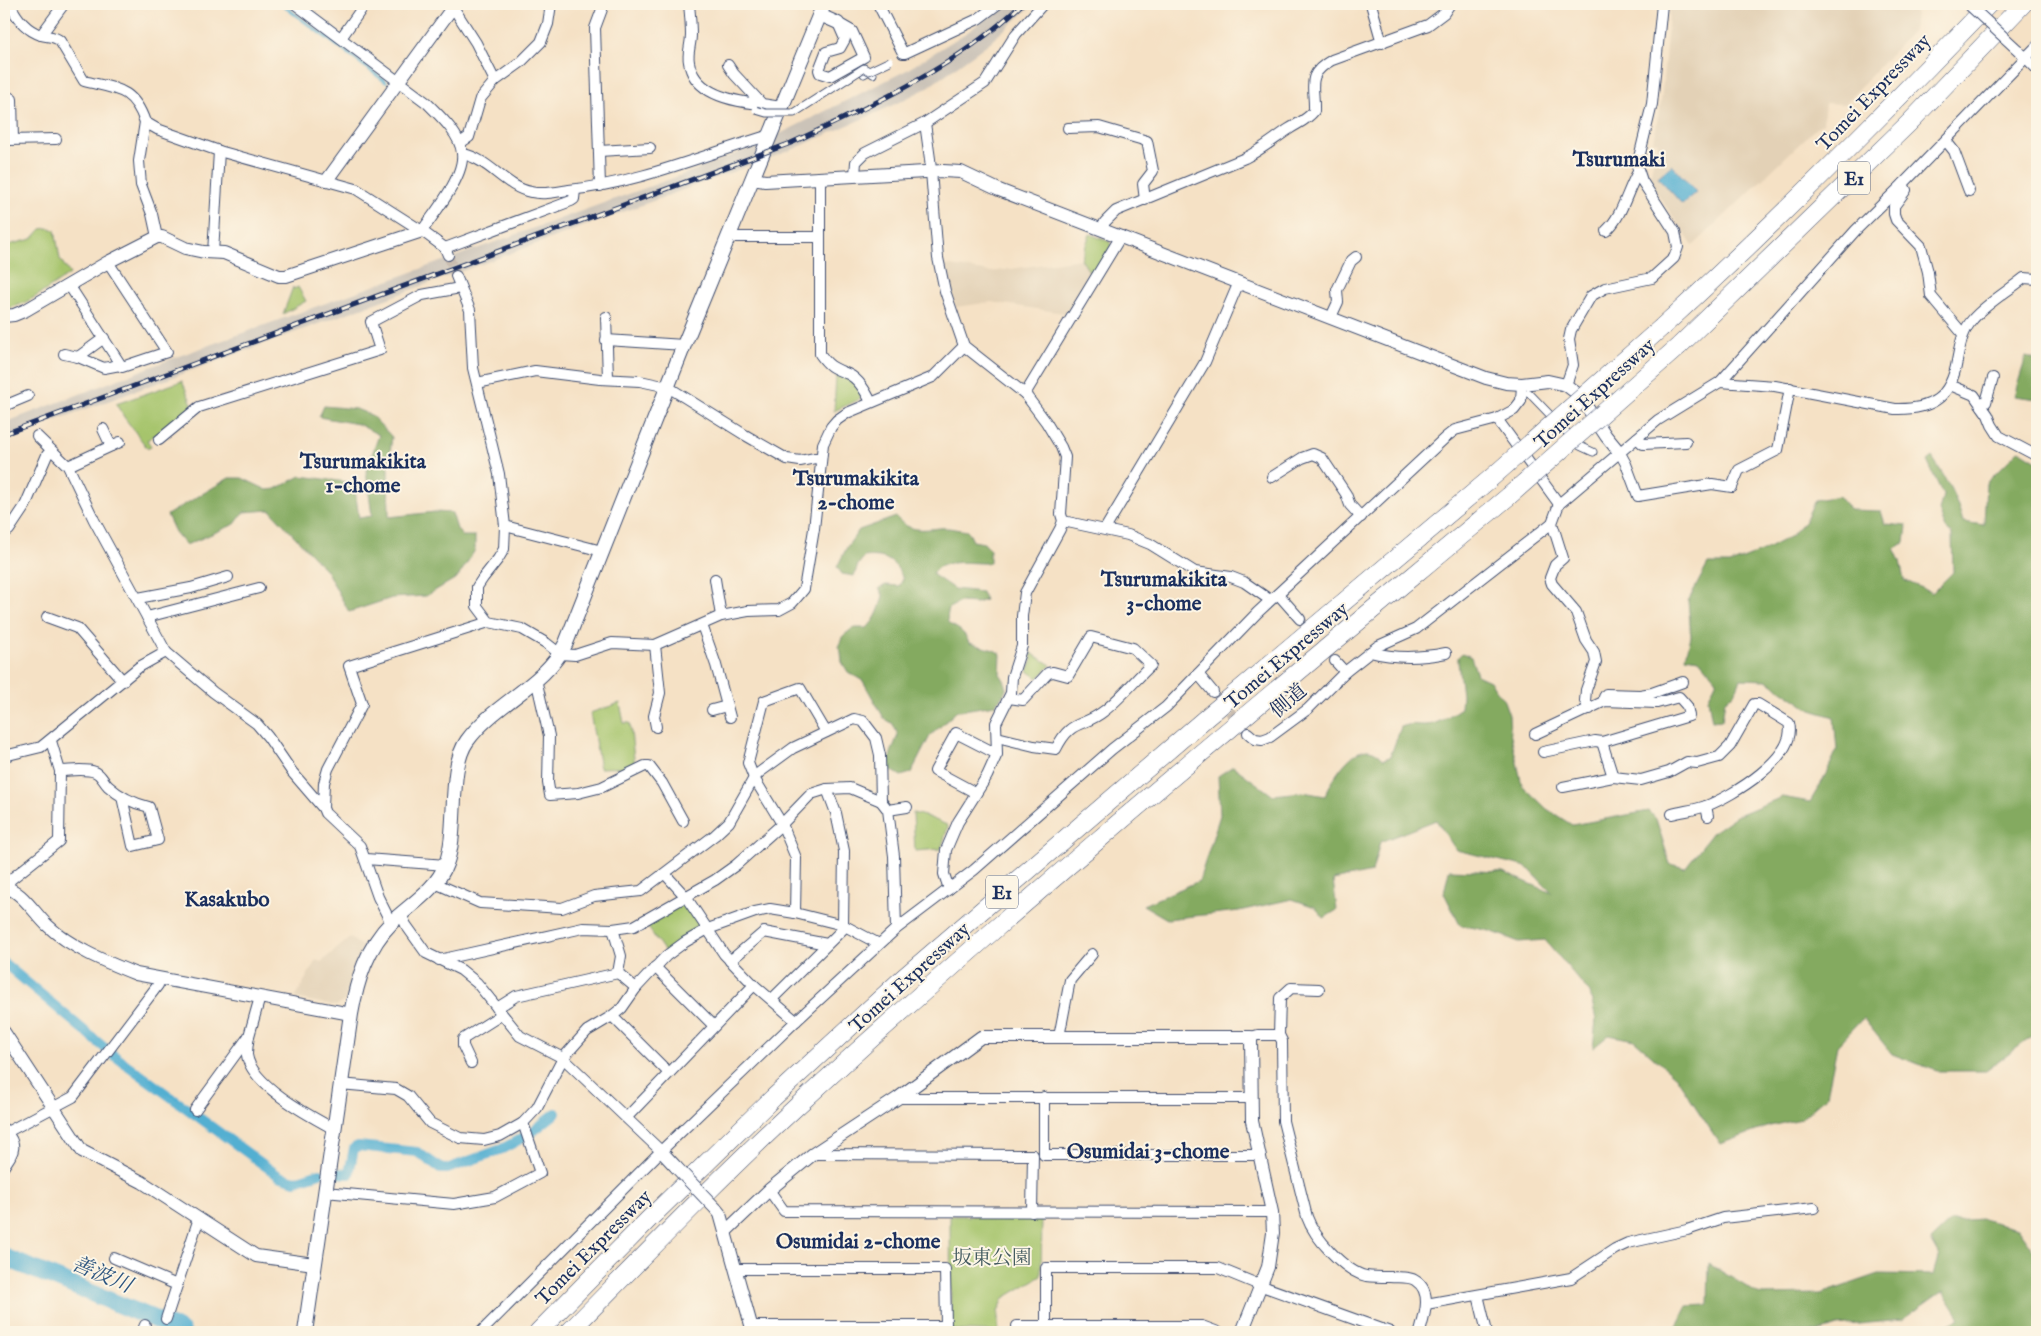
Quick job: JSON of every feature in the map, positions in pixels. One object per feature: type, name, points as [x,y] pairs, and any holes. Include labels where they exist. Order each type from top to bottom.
[{"type":"highway","name":"Tomei Expressway","points":[[538,1332],[648,1220],[773,1098],[903,978],[1207,717],[1490,479],[1738,258],[1989,4]]},
{"type":"highway","name":"Tomei Expressway","points":[[570,1332],[668,1232],[791,1112],[920,994],[1224,735],[1509,496],[1679,346],[1909,123],[2024,4]]},
{"type":"main road","points":[[305,1332],[340,1084],[356,986],[362,967],[372,949],[396,918],[435,883],[446,865],[451,843],[456,780],[460,757],[465,743],[490,716],[536,679],[560,654],[684,345],[822,10]]},
{"type":"street","points":[[41,35],[64,4]]},
{"type":"street","points":[[4,316],[14,315],[26,310],[157,236],[185,248],[224,253],[279,276],[286,276],[422,231],[455,180],[461,166],[463,154],[460,143],[442,118],[427,103],[295,4]]},
{"type":"street","points":[[341,38],[365,4]]},
{"type":"street","points":[[460,143],[469,137],[480,100],[495,81],[520,63],[541,42],[548,24],[552,4]]},
{"type":"street","points":[[600,186],[595,28],[604,4]]},
{"type":"street","points":[[689,4],[691,35],[688,60],[694,77],[711,91],[732,100],[759,107],[781,107]]},
{"type":"street","points":[[878,4],[903,53],[978,19],[994,5]]},
{"type":"street","points":[[855,176],[856,162],[860,157],[925,123],[985,84],[1016,34],[1044,4]]},
{"type":"street","points":[[1372,4],[1382,43]]},
{"type":"street","points":[[1102,229],[1105,222],[1116,211],[1245,158],[1264,148],[1288,130],[1309,118],[1314,111],[1311,90],[1318,70],[1323,65],[1428,25],[1444,13],[1450,4]]},
{"type":"street","points":[[1566,385],[1573,366],[1569,339],[1571,330],[1591,296],[1604,288],[1652,278],[1674,258],[1678,247],[1676,232],[1638,172],[1637,166],[1652,104],[1662,4]]},
{"type":"street","points":[[1968,4],[2037,69]]},
{"type":"street","points":[[327,180],[400,82],[453,5],[476,43],[495,81]]},
{"type":"street","points":[[9,9],[18,19],[41,35],[56,37],[84,81],[126,92],[141,110],[145,122],[139,161],[141,185],[152,214],[157,236]]},
{"type":"street","points":[[822,10],[852,31],[864,53],[862,59],[830,76],[823,75],[819,70],[826,52],[840,48],[843,44],[844,34],[838,23]]},
{"type":"street","points":[[843,44],[857,42]]},
{"type":"street","points":[[1590,709],[1585,701],[1586,690],[1596,662],[1594,652],[1586,640],[1576,612],[1552,584],[1550,578],[1555,565],[1563,558],[1552,523],[1559,504],[1658,420],[1720,382],[1856,230],[1946,141],[2023,55],[2037,46]]},
{"type":"street","points":[[728,65],[759,107],[766,113],[794,113],[802,105],[864,68],[868,74],[890,60]]},
{"type":"street","points":[[4,94],[12,99],[10,139],[56,139]]},
{"type":"street","points":[[145,122],[157,129],[219,151],[356,189],[422,231],[447,252],[571,201],[574,199],[575,190]]},
{"type":"street","points":[[925,123],[938,258],[945,291],[964,346],[1025,394],[1046,422],[1065,457],[1060,529],[1025,593],[1022,616],[1022,646],[1012,677],[1009,698],[996,723],[997,754],[987,776],[954,821],[946,850],[944,874],[949,889]]},
{"type":"street","points":[[1068,128],[1099,127],[1147,140],[1153,171],[1143,184],[1145,200]]},
{"type":"street","points":[[463,154],[474,156],[520,189],[541,194],[600,186],[640,178],[770,135]]},
{"type":"street","points":[[1946,141],[1954,151],[1969,191]]},
{"type":"street","points":[[599,151],[650,148]]},
{"type":"street","points":[[213,253],[219,151]]},
{"type":"street","points":[[753,179],[765,181],[930,171],[961,172],[999,190],[1486,378],[1526,389],[1580,446],[1593,452]]},
{"type":"street","points":[[1606,231],[1615,223],[1630,186],[1638,172]]},
{"type":"street","points":[[820,178],[820,354],[832,368],[856,380],[871,402]]},
{"type":"street","points":[[1904,184],[1906,190],[1894,206],[1896,220],[1921,246],[1928,272],[1931,296],[1963,334]]},
{"type":"street","points":[[729,236],[819,237]]},
{"type":"street","points":[[1025,394],[1121,236]]},
{"type":"street","points":[[1331,317],[1338,302],[1337,290],[1351,261],[1356,257]]},
{"type":"street","points":[[64,354],[78,357],[104,368],[120,365],[122,367],[167,352],[108,262]]},
{"type":"street","points":[[456,276],[470,310],[473,368],[499,474],[505,526],[504,549],[482,578],[478,587],[477,606],[489,622]]},
{"type":"street","points":[[1720,382],[1790,388],[1896,409],[1913,410],[1930,404],[1943,396],[1954,375],[1963,334],[1972,319],[2024,278],[2037,280]]},
{"type":"street","points":[[1105,529],[1205,362],[1239,282]]},
{"type":"street","points":[[69,285],[120,365]]},
{"type":"street","points":[[158,440],[199,407],[380,350],[371,322],[422,295],[460,288]]},
{"type":"street","points":[[606,317],[608,378]]},
{"type":"street","points":[[78,357],[104,338]]},
{"type":"street","points":[[606,340],[684,345]]},
{"type":"street","points":[[323,808],[325,799],[324,783],[328,769],[362,704],[349,666],[489,622],[522,629],[533,634],[560,654],[575,655],[612,643],[655,645],[721,616],[748,611],[779,610],[792,603],[804,589],[814,529],[823,444],[831,427],[847,413],[932,377],[964,346]]},
{"type":"street","points":[[477,383],[535,371],[640,381],[668,387],[787,459],[815,458],[821,460]]},
{"type":"street","points":[[1982,406],[1986,402],[1993,378]]},
{"type":"street","points":[[481,1332],[661,1151],[879,944],[974,870],[1112,750],[1166,707],[1270,600],[1446,437],[1456,430],[1497,419],[1514,410],[1521,401],[1526,389],[1548,381],[1566,385],[1579,395],[1606,436],[1620,453],[1638,496],[1712,484],[1732,487],[1739,470],[1778,450],[1790,388]]},
{"type":"street","points":[[1950,385],[1974,396],[2000,436],[2037,456]]},
{"type":"street","points":[[4,406],[28,396]]},
{"type":"street","points":[[1497,419],[1559,504]]},
{"type":"street","points":[[68,466],[115,444],[103,429]]},
{"type":"street","points":[[37,436],[68,466],[94,520],[166,652],[213,692],[257,724],[292,772],[323,808],[324,813],[355,839],[366,859],[378,897],[396,918],[406,925],[421,948],[428,955],[461,970],[477,983],[520,1036],[563,1058],[628,1117],[716,1209],[720,1214],[726,1232],[752,1329],[946,1326],[945,1269],[736,1269]]},
{"type":"street","points":[[1637,438],[1643,444],[1686,442]]},
{"type":"street","points":[[9,530],[25,506],[47,455],[51,451]]},
{"type":"street","points":[[1272,476],[1302,458],[1313,454],[1322,458],[1346,494],[1350,505],[1361,517]]},
{"type":"street","points":[[1062,520],[1105,529],[1150,544],[1195,572],[1230,577],[1244,582],[1270,600]]},
{"type":"street","name":"側道","points":[[1248,734],[1255,739],[1262,740],[1270,737],[1308,709],[1345,672],[1370,652],[1378,646],[1416,628],[1552,523]]},
{"type":"street","points":[[505,526],[602,551]]},
{"type":"street","points":[[138,598],[191,588],[228,577]]},
{"type":"street","points":[[715,579],[721,616]]},
{"type":"street","points":[[147,617],[259,588]]},
{"type":"street","points":[[1278,594],[1300,619]]},
{"type":"street","points":[[47,617],[77,628],[123,680]]},
{"type":"street","points":[[702,625],[729,711],[712,710]]},
{"type":"street","points":[[997,737],[1056,749],[1065,733],[1075,725],[1103,712],[1151,665],[1132,648],[1091,637],[1068,676],[1053,672],[1048,673],[1023,700],[1009,698]]},
{"type":"street","points":[[655,645],[660,693],[654,716],[656,727]]},
{"type":"street","points":[[4,756],[41,747],[51,741],[139,667],[166,652]]},
{"type":"street","points":[[1370,652],[1408,658],[1446,654]]},
{"type":"street","points":[[1335,661],[1345,672]]},
{"type":"street","points":[[1198,674],[1213,692]]},
{"type":"street","points":[[536,679],[549,736],[548,783],[550,795],[578,793],[602,787],[645,766],[649,766],[662,783],[683,821]]},
{"type":"street","points":[[1605,701],[1604,697],[1606,694],[1640,695],[1652,693],[1683,682]]},
{"type":"street","points":[[795,913],[796,858],[782,824],[754,778],[748,763],[764,701],[800,688],[826,732]]},
{"type":"street","points":[[1535,734],[1605,701],[1658,703],[1679,697],[1687,706],[1689,716],[1602,742],[1596,741],[1543,752]]},
{"type":"street","points":[[1563,787],[1612,777],[1641,780],[1669,772],[1687,762],[1697,763],[1719,757],[1730,746],[1754,704],[1758,704],[1789,723],[1791,730],[1788,740],[1777,758],[1763,772],[1710,810],[1672,814]]},
{"type":"street","points":[[435,883],[480,903],[562,908],[594,896],[641,891],[716,835],[728,822],[754,778],[793,748],[854,719],[863,721],[876,738],[880,755],[881,801]]},
{"type":"street","points":[[976,793],[936,771],[956,732],[997,754]]},
{"type":"street","points":[[51,741],[60,771],[59,841],[10,880],[6,888],[20,895],[48,927],[70,942],[136,974],[351,1014]]},
{"type":"street","points":[[1602,742],[1612,777]]},
{"type":"street","points":[[60,771],[92,770],[98,773],[107,785],[122,797],[132,803],[149,806],[158,840],[133,846],[122,797]]},
{"type":"street","points":[[439,960],[583,928],[613,929],[634,926],[686,897],[736,865],[782,824],[811,794],[827,789],[850,788],[881,801],[888,810],[894,856],[896,929]]},
{"type":"street","points":[[772,999],[842,930],[844,851],[836,813],[827,789]]},
{"type":"street","points":[[888,810],[907,807]]},
{"type":"street","points":[[366,859],[446,865]]},
{"type":"street","points":[[665,874],[686,897],[730,961],[754,985],[796,1021]]},
{"type":"street","points":[[340,1084],[396,1089],[408,1096],[430,1123],[460,1138],[484,1140],[500,1136],[523,1123],[537,1108],[563,1058],[587,1032],[622,1008],[636,988],[666,956],[685,942],[708,929],[755,912],[770,909],[843,925],[879,944]]},
{"type":"street","points":[[613,929],[621,956],[618,973]]},
{"type":"street","points":[[730,961],[764,932],[827,944]]},
{"type":"street","points":[[1059,1037],[1070,980],[1092,954]]},
{"type":"street","points":[[655,967],[714,1026]]},
{"type":"street","points":[[618,973],[636,988]]},
{"type":"street","points":[[471,1063],[463,1046],[463,1039],[516,996],[618,973]]},
{"type":"street","points":[[4,1166],[15,1150],[5,1131],[73,1097],[158,985],[159,979]]},
{"type":"street","points":[[628,1117],[754,985]]},
{"type":"street","points":[[1319,989],[1291,988],[1280,998],[1283,1121],[1311,1228],[1343,1263],[1356,1272],[1366,1276],[1408,1278],[1416,1281],[1425,1293],[1426,1304],[1420,1332]]},
{"type":"street","points":[[260,997],[249,1036],[247,1055],[249,1061],[260,1078],[298,1110],[334,1129]]},
{"type":"street","points":[[612,1016],[669,1073]]},
{"type":"street","points":[[4,1032],[82,1151],[142,1182],[256,1256],[314,1264]]},
{"type":"street","points":[[726,1232],[769,1190],[814,1154],[898,1098],[981,1036],[1251,1037],[1258,1035],[1280,1035]]},
{"type":"street","points":[[194,1110],[249,1036]]},
{"type":"street","points":[[1242,1332],[1262,1286],[1272,1249],[1272,1212],[1252,1121],[1251,1037]]},
{"type":"street","points":[[898,1098],[1252,1098]]},
{"type":"street","points":[[1044,1098],[1044,1155],[1259,1156]]},
{"type":"street","points":[[324,1192],[454,1204],[495,1197],[540,1173],[523,1123]]},
{"type":"street","points":[[814,1154],[1033,1155],[1032,1212]]},
{"type":"street","points":[[769,1190],[784,1211],[1272,1212]]},
{"type":"street","points":[[1426,1304],[1571,1278],[1615,1249],[1628,1243],[1687,1230],[1723,1218],[1814,1208]]},
{"type":"street","points":[[166,1319],[199,1218]]},
{"type":"street","points":[[114,1258],[177,1285]]},
{"type":"street","points":[[1046,1326],[1046,1268],[1218,1268],[1387,1332]]},
{"type":"street","points":[[1478,1294],[1487,1332]]},
{"type":"street","points":[[1017,1326],[1202,1326],[1218,1332]]},
{"type":"shaded area","points":[[1004,4],[1034,4],[989,43],[927,88],[887,108],[789,151],[4,439],[4,423],[179,356],[690,172],[756,146],[905,71],[969,31]]},
{"type":"shaded area","points":[[1670,4],[1905,4],[1916,13],[1913,30],[1845,104],[1825,103],[1823,123],[1693,246],[1649,181],[1658,142],[1653,141],[1661,102]]},
{"type":"shaded area","points":[[1081,259],[1095,274],[1070,314],[991,302],[956,307],[944,265],[990,272]]},
{"type":"shaded area","points":[[350,938],[363,947],[353,970],[345,1001],[336,1006],[295,998],[316,960],[321,962]]},
{"type":"green space","points":[[41,229],[55,230],[60,259],[70,274],[20,305],[4,308],[4,246],[32,239]]},
{"type":"green space","points":[[1090,234],[1110,242],[1111,246],[1095,274],[1090,273],[1081,259]]},
{"type":"green space","points":[[293,287],[294,289],[298,287],[306,301],[283,314]]},
{"type":"green space","points":[[2026,357],[2037,360],[2037,399],[2014,396]]},
{"type":"green space","points":[[836,376],[852,382],[860,392],[861,397],[834,411]]},
{"type":"green space","points":[[182,381],[193,406],[166,429],[147,440],[151,446],[148,449],[116,404]]},
{"type":"green space","points":[[324,406],[356,409],[371,415],[392,437],[388,469],[389,517],[435,512],[452,513],[457,529],[462,536],[475,536],[475,550],[458,577],[426,596],[392,598],[349,612],[326,570],[270,510],[244,512],[235,524],[186,545],[175,532],[167,515],[229,478],[242,478],[267,490],[276,489],[301,476],[354,483],[359,518],[372,516],[366,471],[379,435],[358,424],[319,417]]},
{"type":"green space","points":[[2019,450],[2037,461],[2037,1033],[1986,1071],[1937,1071],[1892,1054],[1863,1018],[1837,1046],[1827,1095],[1801,1119],[1770,1126],[1720,1144],[1676,1077],[1634,1040],[1609,1035],[1593,1048],[1596,1020],[1590,993],[1545,940],[1519,942],[1490,931],[1460,925],[1444,893],[1449,870],[1503,872],[1552,893],[1527,867],[1456,850],[1436,820],[1380,842],[1372,872],[1333,880],[1337,910],[1324,918],[1315,907],[1292,899],[1239,911],[1167,919],[1143,905],[1199,881],[1220,815],[1218,776],[1233,766],[1272,795],[1303,792],[1325,796],[1341,768],[1357,753],[1366,750],[1375,752],[1383,759],[1390,757],[1401,727],[1430,725],[1461,708],[1462,695],[1458,657],[1462,653],[1471,657],[1477,675],[1490,681],[1504,701],[1509,715],[1510,731],[1522,785],[1547,809],[1572,825],[1649,811],[1656,819],[1670,864],[1685,868],[1713,832],[1736,816],[1782,797],[1810,802],[1837,750],[1834,717],[1811,710],[1767,680],[1741,679],[1735,693],[1725,700],[1722,720],[1712,721],[1708,699],[1717,680],[1699,659],[1686,657],[1691,636],[1688,601],[1708,564],[1730,564],[1763,551],[1791,536],[1805,521],[1815,500],[1839,496],[1850,510],[1881,511],[1885,524],[1907,526],[1905,543],[1894,548],[1900,561],[1904,580],[1932,593],[1953,572],[1952,534],[1946,529],[1939,511],[1943,495],[1927,461],[1932,457],[1942,473],[1954,496],[1963,522],[1984,525],[1986,483]]},
{"type":"green space","points":[[896,517],[911,528],[916,529],[946,528],[968,531],[973,541],[984,543],[990,550],[990,563],[950,563],[943,565],[932,574],[954,589],[982,592],[985,600],[976,603],[960,602],[949,608],[947,619],[950,624],[963,633],[969,643],[994,650],[1001,654],[1000,674],[1006,687],[1006,690],[995,705],[957,711],[930,736],[911,773],[901,776],[888,768],[898,735],[893,724],[884,718],[863,681],[848,672],[842,662],[841,652],[838,647],[843,636],[853,628],[867,628],[876,617],[883,595],[879,588],[886,585],[899,586],[903,579],[896,567],[883,558],[864,557],[858,565],[854,576],[842,574],[837,567],[847,547],[859,530]]},
{"type":"green space","points":[[1031,653],[1051,665],[1038,678],[1028,671],[1032,662]]},
{"type":"green space","points":[[620,703],[624,723],[630,723],[635,767],[600,768],[590,713]]},
{"type":"green space","points":[[913,813],[947,825],[941,849],[915,851]]},
{"type":"green space","points":[[678,904],[686,904],[700,924],[700,929],[665,952],[645,923]]},
{"type":"green space","name":"坂東公園","points":[[950,1216],[1042,1216],[1041,1276],[1004,1298],[998,1312],[998,1332],[951,1330]]},
{"type":"green space","points":[[1982,1219],[2017,1228],[2037,1256],[2037,1332],[1934,1332],[1960,1318],[1943,1291],[1902,1320],[1837,1326],[1819,1332],[1674,1332],[1687,1306],[1708,1305],[1709,1264],[1760,1295],[1821,1294],[1879,1274],[1933,1275],[1939,1254],[1931,1240],[1951,1221]]},
{"type":"water","points":[[1672,165],[1696,192],[1682,204],[1658,177]]},
{"type":"waterway","points":[[281,4],[386,82]]},
{"type":"waterway","points":[[4,963],[106,1049]]},
{"type":"waterway","points":[[112,1054],[279,1176],[295,1181],[320,1173]]},
{"type":"waterway","points":[[531,1133],[556,1113]]},
{"type":"waterway","points":[[335,1173],[349,1174],[354,1148],[358,1146],[417,1152],[442,1169],[447,1169],[502,1149],[524,1137]]},
{"type":"waterway","name":"善波川","points":[[4,1257],[182,1332]]},
{"type":"tunnel","points":[[448,255],[456,276]]},
{"type":"tunnel","points":[[1300,619],[1329,653]]},
{"type":"tunnel","points":[[1220,700],[1241,725]]},
{"type":"railway","points":[[4,434],[791,143],[883,99],[942,66],[997,27],[1022,4]]},
{"type":"district","name":"Tsurumaki","points":[[1619,159]]},
{"type":"district","name":"Tsurumakikita 1-chome","points":[[363,473]]},
{"type":"district","name":"Tsurumakikita 2-chome","points":[[856,490]]},
{"type":"district","name":"Tsurumakikita 3-chome","points":[[1164,591]]},
{"type":"district","name":"Kasakubo","points":[[227,899]]},
{"type":"district","name":"Osumidai 3-chome","points":[[1148,1151]]},
{"type":"district","name":"Osumidai 2-chome","points":[[858,1241]]}]
